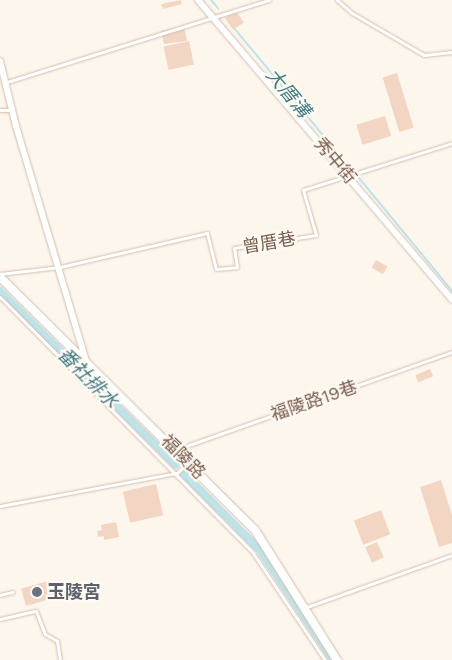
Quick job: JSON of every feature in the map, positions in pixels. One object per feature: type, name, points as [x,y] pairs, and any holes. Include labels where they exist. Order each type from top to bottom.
[{"type":"street","name":"秀中街","points":[[198,0],[452,300]]},
{"type":"street","points":[[0,61],[14,110],[16,126],[60,268],[87,365]]},
{"type":"street","name":"福陵路","points":[[0,276],[87,365],[178,452],[255,530],[337,660]]},
{"type":"lane","points":[[7,82],[211,16],[269,0]]},
{"type":"lane","points":[[338,0],[352,13],[424,55],[452,52]]},
{"type":"lane","points":[[0,110],[14,110]]},
{"type":"lane","points":[[348,176],[452,143]]},
{"type":"lane","name":"曾厝巷","points":[[0,276],[60,268],[206,233],[216,269],[237,267],[234,248],[316,234],[303,190],[348,176]]},
{"type":"lane","points":[[0,297],[253,553],[325,660]]},
{"type":"lane","name":"福陵路19巷","points":[[178,452],[189,445],[452,352]]},
{"type":"lane","points":[[0,506],[176,473],[187,462]]},
{"type":"lane","points":[[303,608],[452,555]]},
{"type":"lane","points":[[0,595],[13,592]]},
{"type":"lane","points":[[0,619],[36,611],[45,634],[57,641],[60,660]]},
{"type":"building","points":[[181,0],[182,4],[163,9],[161,4]]},
{"type":"building","points":[[236,11],[244,23],[233,30],[225,18]]},
{"type":"building","points":[[184,26],[187,41],[164,44],[161,31]]},
{"type":"building","points":[[189,41],[194,64],[169,70],[164,46]]},
{"type":"building","points":[[397,73],[414,128],[399,132],[383,77]]},
{"type":"building","points":[[385,116],[391,136],[362,145],[356,125]]},
{"type":"building","points":[[376,260],[387,266],[383,274],[372,268]]},
{"type":"building","points":[[430,369],[433,376],[418,383],[415,375]]},
{"type":"building","points":[[441,480],[452,515],[452,543],[439,547],[420,487]]},
{"type":"building","points":[[156,484],[163,515],[130,523],[123,492]]},
{"type":"building","points":[[381,510],[390,534],[363,545],[354,520]]},
{"type":"building","points":[[116,522],[119,537],[104,540],[104,536],[98,537],[97,531],[102,530],[101,525]]},
{"type":"building","points":[[377,542],[384,558],[372,563],[365,547]]},
{"type":"building","name":"玉陵宮","points":[[48,581],[53,598],[26,606],[21,589]]},
{"type":"waterway","name":"大厝溝","points":[[211,0],[218,8]]},
{"type":"waterway","name":"大厝溝","points":[[234,28],[351,169]]},
{"type":"waterway","name":"大厝溝","points":[[359,178],[452,291]]},
{"type":"waterway","name":"番社排水","points":[[0,291],[176,465]]},
{"type":"waterway","name":"番社排水","points":[[184,474],[260,550],[333,660]]},
{"type":"place","name":"玉陵宮","points":[[37,592]]}]
